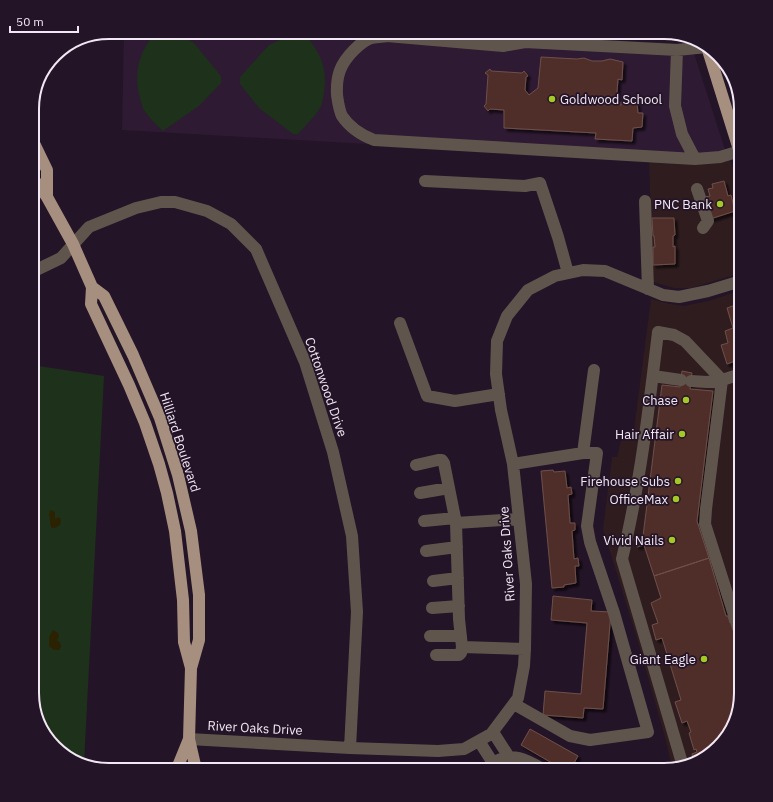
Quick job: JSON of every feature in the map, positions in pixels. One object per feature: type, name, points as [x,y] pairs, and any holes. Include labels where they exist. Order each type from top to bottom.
[{"type":"main road","points":[[710,56],[734,135]]},
{"type":"main road","name":"Hilliard Boulevard","points":[[39,153],[47,170],[47,197]]},
{"type":"main road","name":"Hilliard Boulevard","points":[[39,186],[47,197],[73,244],[92,286],[104,296],[133,355],[160,418],[178,475],[191,531],[198,595],[199,640],[191,668],[189,739],[195,763]]},
{"type":"main road","name":"Hilliard Boulevard","points":[[179,763],[189,739]]},
{"type":"street","points":[[368,39],[359,44],[345,59],[339,72],[337,88],[341,115],[349,125],[360,134],[374,140],[695,159],[734,155]]},
{"type":"street","points":[[422,39],[503,46],[525,42],[677,50],[698,48]]},
{"type":"street","points":[[677,50],[675,106],[682,134],[695,159]]},
{"type":"street","points":[[425,181],[525,186],[540,183],[568,273]]},
{"type":"street","points":[[696,189],[708,221],[703,228]]},
{"type":"street","points":[[645,201],[648,289]]},
{"type":"street","name":"Cottonwood Drive","points":[[39,269],[61,258],[89,227],[136,208],[162,202],[175,202],[207,211],[231,224],[256,249],[305,362],[333,452],[352,536],[357,612],[350,748]]},
{"type":"street","name":"River Oaks Drive","points":[[189,739],[350,748],[438,751],[464,749],[491,734],[518,698],[524,666],[525,649],[526,584],[520,519],[513,464],[496,374],[497,341],[507,316],[528,290],[555,276],[583,270],[605,271],[663,295],[679,297],[708,292],[734,283]]},
{"type":"street","points":[[400,323],[427,396],[455,401],[499,394]]},
{"type":"street","points":[[681,761],[622,559],[629,530],[653,376],[658,332],[674,334],[686,341],[722,380],[705,524],[734,615]]},
{"type":"street","points":[[583,453],[594,370]]},
{"type":"street","points":[[653,376],[707,382],[734,376]]},
{"type":"street","points":[[513,464],[583,453],[597,453],[587,526],[590,542],[614,613],[648,732],[590,740],[570,736],[514,704]]},
{"type":"street","points":[[416,465],[442,460],[444,463],[455,520],[461,653],[458,655],[436,655]]},
{"type":"street","points":[[420,492],[449,488]]},
{"type":"street","points":[[424,522],[520,519]]},
{"type":"street","points":[[426,551],[457,546]]},
{"type":"street","points":[[433,581],[458,578]]},
{"type":"street","points":[[432,608],[459,606]]},
{"type":"street","points":[[430,636],[525,649]]},
{"type":"street","points":[[493,732],[509,757]]},
{"type":"street","points":[[479,741],[490,763]]},
{"type":"street","points":[[496,763],[500,759],[514,756],[532,763]]},
{"type":"shaded area","points":[[124,39],[591,39],[691,45],[728,159],[402,146],[122,130]]},
{"type":"shaded area","points":[[628,39],[669,39],[679,41]]},
{"type":"shaded area","points":[[649,159],[730,159],[734,171],[734,275],[691,288],[674,288],[653,282]]},
{"type":"shaded area","points":[[734,292],[734,694],[732,711],[720,736],[699,754],[678,762],[671,763],[637,638],[603,529],[612,457],[617,457],[621,440],[633,437],[651,299],[684,306],[709,301]]},
{"type":"green space","points":[[151,39],[187,39],[194,43],[221,76],[221,83],[200,105],[163,131],[150,119],[143,109],[138,89],[137,80],[139,63],[146,46]]},
{"type":"green space","points":[[282,39],[308,39],[318,53],[324,67],[325,84],[321,106],[298,134],[293,134],[259,108],[240,84],[240,77],[269,45]]},
{"type":"green space","points":[[39,366],[104,376],[84,759],[70,751],[56,739],[44,720],[40,707]]},
{"type":"sand","points":[[50,510],[55,512],[55,519],[59,517],[61,520],[60,525],[55,528],[52,528],[51,525],[49,515]]},
{"type":"sand","points":[[53,630],[58,633],[59,636],[57,641],[60,642],[61,647],[59,650],[54,650],[49,646],[49,637]]},
{"type":"building","name":"Goldwood School","points":[[541,57],[584,58],[592,61],[610,59],[623,62],[622,80],[618,79],[616,105],[621,105],[621,102],[637,103],[638,113],[643,113],[642,127],[633,128],[632,141],[595,139],[596,133],[504,128],[504,110],[490,109],[488,111],[484,106],[486,104],[488,75],[485,73],[490,69],[491,71],[522,73],[524,71],[528,76],[526,77],[525,90],[529,95],[538,88]]},
{"type":"building","name":"PNC Bank","points":[[724,181],[728,196],[731,195],[734,211],[704,221],[705,197],[710,196],[708,189],[713,188],[712,184]]},
{"type":"building","points":[[652,218],[674,218],[675,235],[673,236],[673,247],[675,246],[675,264],[653,265],[653,247],[655,247]]},
{"type":"building","points":[[734,306],[734,362],[727,364],[721,345],[728,343],[725,331],[733,328],[727,308]]},
{"type":"building","points":[[682,371],[692,373],[690,389],[713,391],[697,521],[709,558],[654,576],[644,545],[637,547],[634,539],[643,536],[662,385],[680,387]]},
{"type":"building","points":[[553,470],[554,472],[565,471],[567,488],[571,487],[572,494],[568,495],[570,523],[575,523],[575,530],[572,531],[574,559],[578,558],[579,566],[575,566],[576,583],[564,585],[564,587],[552,588],[541,471]]},
{"type":"building","name":"Giant Eagle","points":[[709,558],[726,616],[728,616],[730,623],[732,622],[734,629],[734,694],[732,711],[720,736],[710,746],[693,757],[692,754],[697,752],[696,749],[694,750],[689,733],[691,732],[687,721],[682,723],[675,702],[681,700],[662,638],[656,640],[652,625],[658,623],[651,603],[661,598],[654,576]]},
{"type":"building","points":[[553,596],[592,600],[591,611],[611,612],[603,709],[584,708],[583,718],[543,715],[545,691],[581,694],[587,623],[551,620]]},
{"type":"building","points":[[530,729],[578,756],[574,763],[552,763],[521,745]]},
{"type":"place","name":"Goldwood School","points":[[552,99]]},
{"type":"place","name":"PNC Bank","points":[[720,204]]},
{"type":"place","name":"Chase","points":[[686,400]]},
{"type":"place","name":"Hair Affair","points":[[682,434]]},
{"type":"place","name":"Firehouse Subs","points":[[678,481]]},
{"type":"place","name":"OfficeMax","points":[[676,499]]},
{"type":"place","name":"Vivid Nails","points":[[672,540]]},
{"type":"place","name":"Giant Eagle","points":[[704,659]]}]
